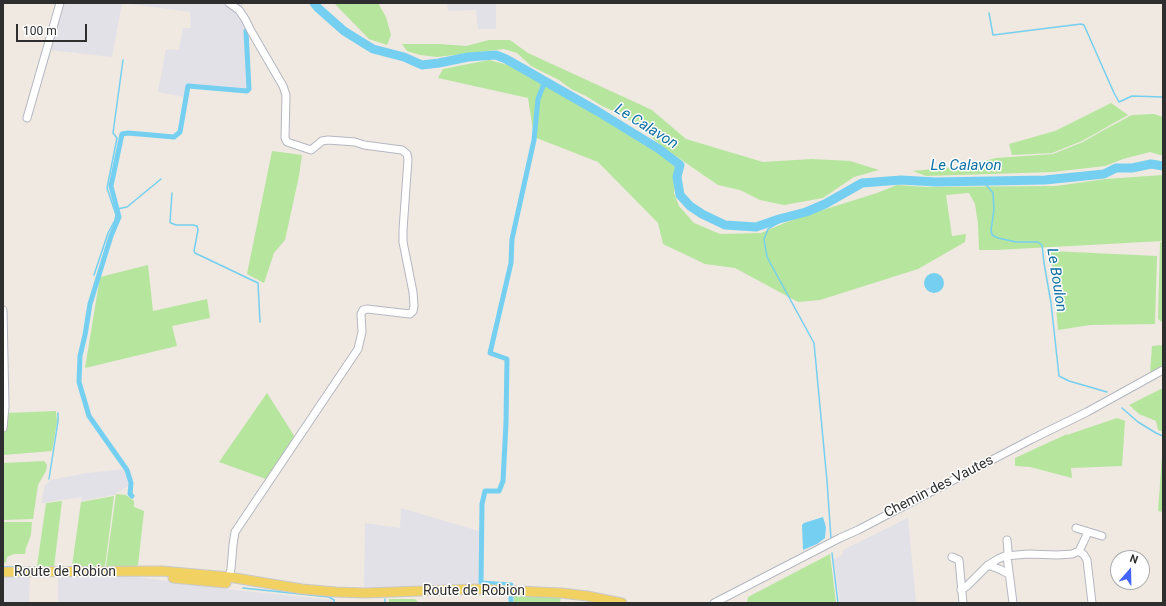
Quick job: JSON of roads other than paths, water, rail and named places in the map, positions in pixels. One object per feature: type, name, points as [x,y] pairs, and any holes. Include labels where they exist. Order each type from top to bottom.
[{"type":"main road","name":"Route de Robion","points":[[3,572],[162,571],[302,589]]},
{"type":"main road","name":"Route de Robion","points":[[126,572],[205,581],[349,593],[475,589],[562,593],[622,603]]},
{"type":"street","points":[[27,118],[60,3]]},
{"type":"street","points":[[205,581],[214,579],[229,579],[235,532],[358,349],[362,332],[361,314],[363,310],[367,308],[410,314],[413,312],[414,306],[412,282],[403,242],[408,159],[407,154],[402,150],[328,140],[322,141],[311,150],[287,142],[285,138],[286,96],[283,86],[245,19],[239,10],[229,3]]},
{"type":"street","points":[[3,310],[5,406],[3,428]]},
{"type":"street","name":"Chemin des Vautes","points":[[714,603],[1086,412],[1163,370]]},
{"type":"street","points":[[1076,528],[1102,536]]},
{"type":"street","points":[[961,590],[988,565],[1007,556],[1028,554],[1057,556],[1072,554],[1079,551],[1088,532]]},
{"type":"street","points":[[1007,540],[1007,556],[1013,603]]},
{"type":"street","points":[[1079,551],[1084,555],[1086,560],[1092,603]]},
{"type":"street","points":[[952,557],[959,560],[962,603]]},
{"type":"street","points":[[988,565],[1009,574]]},
{"type":"water","points":[[934,273],[941,276],[944,283],[941,290],[934,293],[927,290],[924,283],[927,276]]},
{"type":"water","points":[[823,517],[826,527],[825,538],[817,544],[803,550],[802,525]]},
{"type":"waterway","name":"Le Calavon","points":[[314,3],[344,31],[373,49],[404,57],[422,65],[468,57],[496,55],[506,59],[597,111],[659,149],[680,165],[677,177],[680,195],[690,206],[702,214],[725,225],[756,227],[806,212],[825,204],[862,183],[901,180],[936,182],[1045,180],[1104,174],[1116,168],[1132,168],[1151,164],[1163,166]]},
{"type":"waterway","points":[[989,13],[993,35],[1081,24],[1084,25],[1119,102],[1132,96],[1163,97]]},
{"type":"waterway","points":[[132,496],[130,494],[131,483],[127,470],[89,416],[79,382],[80,356],[90,304],[111,236],[119,217],[111,186],[122,134],[128,133],[174,137],[180,132],[188,86],[247,91],[249,89],[246,31]]},
{"type":"waterway","points":[[94,275],[108,233],[116,215],[107,188],[117,138],[113,133],[123,60]]},
{"type":"waterway","points":[[511,603],[511,585],[481,583],[482,504],[485,491],[499,491],[503,481],[506,423],[507,359],[490,353],[511,263],[512,239],[534,140],[538,99],[545,81]]},
{"type":"waterway","points":[[117,209],[127,207],[161,179]]},
{"type":"waterway","name":"Le Boulon","points":[[983,181],[993,193],[994,210],[991,230],[992,235],[1016,242],[1038,242],[1042,245],[1051,303],[1059,376],[1069,381],[1107,392]]},
{"type":"waterway","points":[[172,193],[170,222],[176,225],[197,226],[198,230],[194,251],[195,253],[258,283],[260,322]]},
{"type":"waterway","points":[[779,219],[778,223],[768,229],[764,239],[767,257],[814,343],[831,539]]},
{"type":"waterway","name":"Le Boulon","points":[[1122,408],[1138,422],[1163,436]]},
{"type":"waterway","points":[[49,479],[58,413]]},
{"type":"waterway","points":[[832,553],[838,603]]},
{"type":"waterway","points":[[3,567],[23,567]]},
{"type":"waterway","points":[[243,588],[329,597],[334,600],[334,603]]}]
